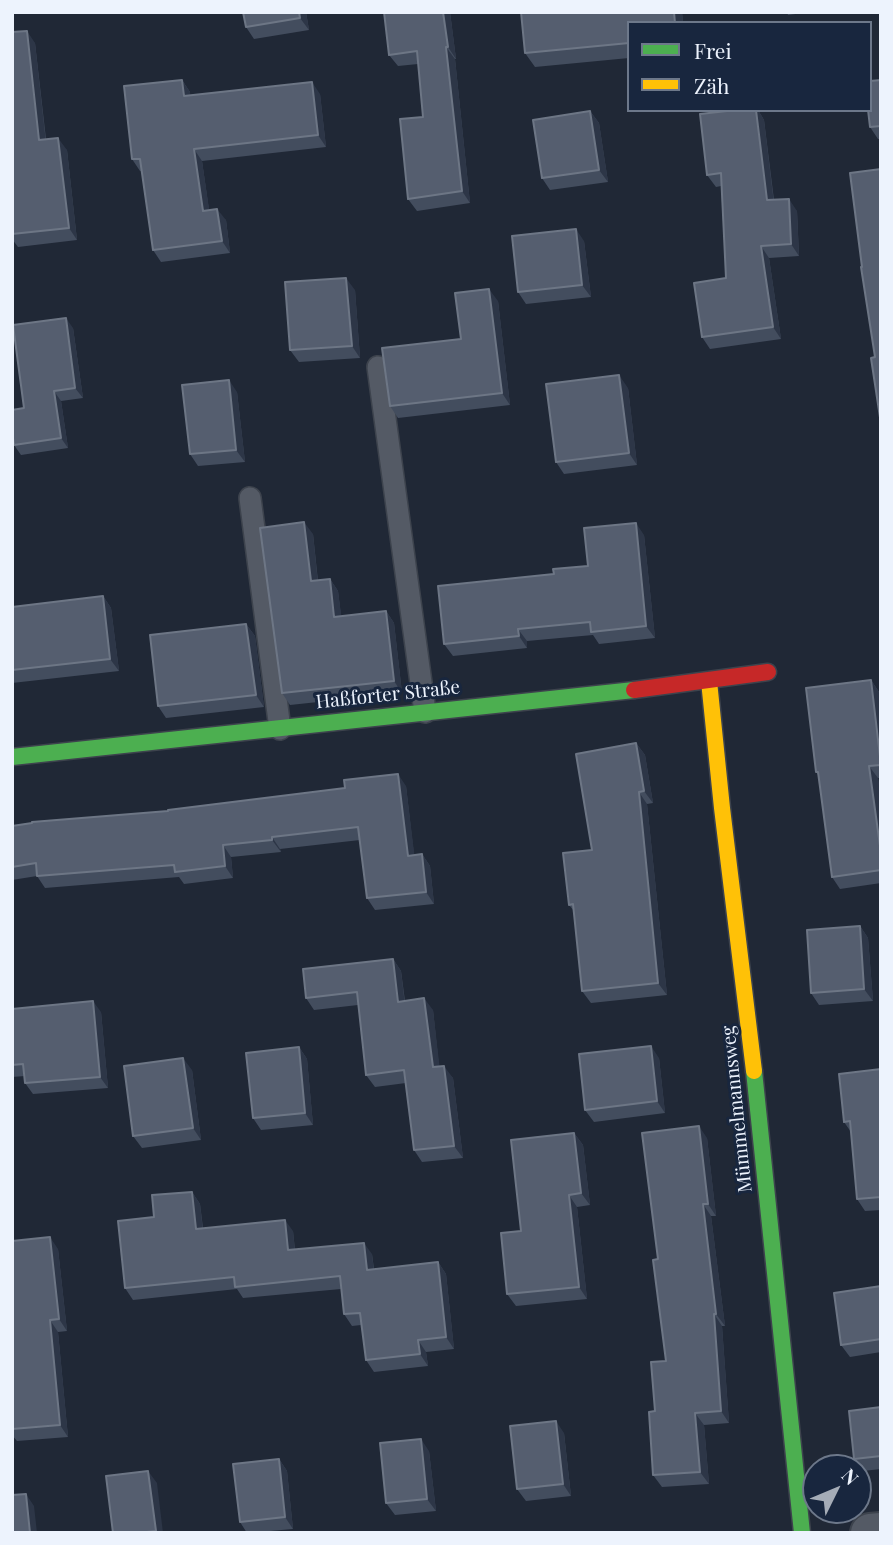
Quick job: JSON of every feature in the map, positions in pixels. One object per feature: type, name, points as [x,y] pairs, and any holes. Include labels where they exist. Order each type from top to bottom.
[{"type":"street","name":"Haßforter Straße","points":[[12,757],[768,673]]},
{"type":"street","name":"Mümmelmannsweg","points":[[709,681],[750,1028],[803,1533]]},
{"type":"street","points":[[870,1533],[881,1532]]},
{"type":"lane","points":[[378,367],[425,712]]},
{"type":"lane","points":[[250,498],[279,729]]},
{"type":"building","points":[[243,12],[299,12],[300,18],[246,27]]},
{"type":"building","points":[[384,12],[443,12],[462,191],[408,199],[400,119],[423,117],[417,51],[389,55]]},
{"type":"building","points":[[521,12],[674,12],[675,21],[627,21],[627,43],[525,53]]},
{"type":"building","points":[[27,31],[39,140],[58,138],[69,228],[12,234],[12,32]]},
{"type":"building","points":[[182,80],[184,96],[312,82],[318,135],[194,149],[203,211],[217,209],[222,241],[153,250],[140,159],[132,159],[124,86]]},
{"type":"building","points":[[881,80],[881,126],[870,127],[868,112],[872,112],[872,81]]},
{"type":"building","points":[[590,111],[599,170],[542,178],[533,120]]},
{"type":"building","points":[[756,112],[767,200],[789,199],[791,244],[761,246],[773,327],[702,337],[694,283],[726,278],[721,173],[707,175],[700,114]]},
{"type":"building","points":[[881,169],[881,424],[871,358],[875,357],[850,173]]},
{"type":"building","points":[[576,229],[582,285],[518,292],[512,236]]},
{"type":"building","points":[[346,278],[352,346],[290,350],[285,282]]},
{"type":"building","points":[[489,289],[502,393],[390,406],[382,348],[461,339],[455,293]]},
{"type":"building","points":[[66,318],[75,388],[54,391],[61,438],[14,445],[12,410],[24,408],[13,325]]},
{"type":"building","points":[[619,375],[629,453],[556,462],[546,384]]},
{"type":"building","points":[[229,380],[236,450],[190,454],[182,385]]},
{"type":"building","points":[[304,522],[311,581],[330,579],[334,617],[386,611],[394,681],[282,693],[260,528]]},
{"type":"building","points":[[636,523],[646,626],[591,632],[590,622],[518,629],[519,636],[444,644],[438,586],[554,574],[553,569],[588,566],[584,528]]},
{"type":"building","points":[[103,596],[110,659],[12,670],[12,607]]},
{"type":"building","points":[[246,624],[256,695],[158,706],[150,635]]},
{"type":"building","points":[[871,680],[881,765],[869,766],[881,870],[832,877],[806,688]]},
{"type":"building","points":[[636,743],[644,791],[639,792],[658,983],[582,991],[573,904],[569,905],[563,853],[592,850],[576,754]]},
{"type":"building","points":[[398,774],[408,856],[422,854],[426,892],[367,898],[358,827],[223,845],[225,866],[175,872],[174,865],[37,876],[36,863],[12,867],[12,826],[168,811],[345,788],[344,780]]},
{"type":"building","points":[[860,926],[864,989],[811,993],[807,930]]},
{"type":"building","points":[[393,959],[398,1002],[424,998],[433,1067],[444,1066],[454,1146],[414,1150],[404,1070],[366,1075],[357,992],[306,998],[303,969]]},
{"type":"building","points":[[93,1001],[100,1077],[25,1083],[23,1064],[12,1065],[12,1009]]},
{"type":"building","points":[[651,1046],[657,1101],[585,1110],[579,1054]]},
{"type":"building","points":[[299,1047],[305,1113],[253,1118],[246,1053]]},
{"type":"building","points":[[183,1058],[193,1128],[133,1136],[124,1066]]},
{"type":"building","points":[[881,1069],[881,1197],[857,1199],[850,1121],[844,1122],[839,1074]]},
{"type":"building","points":[[699,1126],[708,1204],[703,1204],[716,1314],[721,1411],[695,1413],[700,1472],[653,1475],[649,1412],[655,1411],[651,1362],[666,1361],[653,1260],[658,1259],[642,1133]]},
{"type":"building","points":[[574,1133],[581,1193],[569,1195],[579,1287],[507,1294],[501,1233],[521,1231],[511,1140]]},
{"type":"building","points":[[192,1192],[196,1229],[285,1220],[288,1250],[364,1243],[367,1270],[438,1262],[446,1337],[418,1340],[420,1354],[366,1360],[360,1313],[344,1314],[340,1276],[235,1287],[234,1277],[125,1288],[118,1221],[154,1217],[152,1195]]},
{"type":"building","points":[[50,1237],[59,1319],[50,1320],[60,1425],[12,1429],[12,1241]]},
{"type":"building","points":[[881,1286],[881,1339],[841,1345],[834,1293]]},
{"type":"building","points":[[881,1407],[881,1456],[853,1454],[849,1411]]},
{"type":"building","points":[[556,1421],[563,1484],[517,1489],[510,1426]]},
{"type":"building","points":[[421,1439],[427,1499],[386,1503],[380,1443]]},
{"type":"building","points":[[279,1459],[285,1517],[240,1522],[233,1464]]},
{"type":"building","points":[[148,1471],[156,1531],[113,1533],[106,1476]]},
{"type":"building","points":[[26,1494],[30,1533],[12,1533],[12,1495]]},
{"type":"traffic: fast","points":[[12,757],[634,690]]},
{"type":"traffic: fast","points":[[754,1071],[802,1533]]},
{"type":"traffic: slow","points":[[709,681],[754,1071]]},
{"type":"traffic: jam","points":[[634,690],[768,672]]}]
